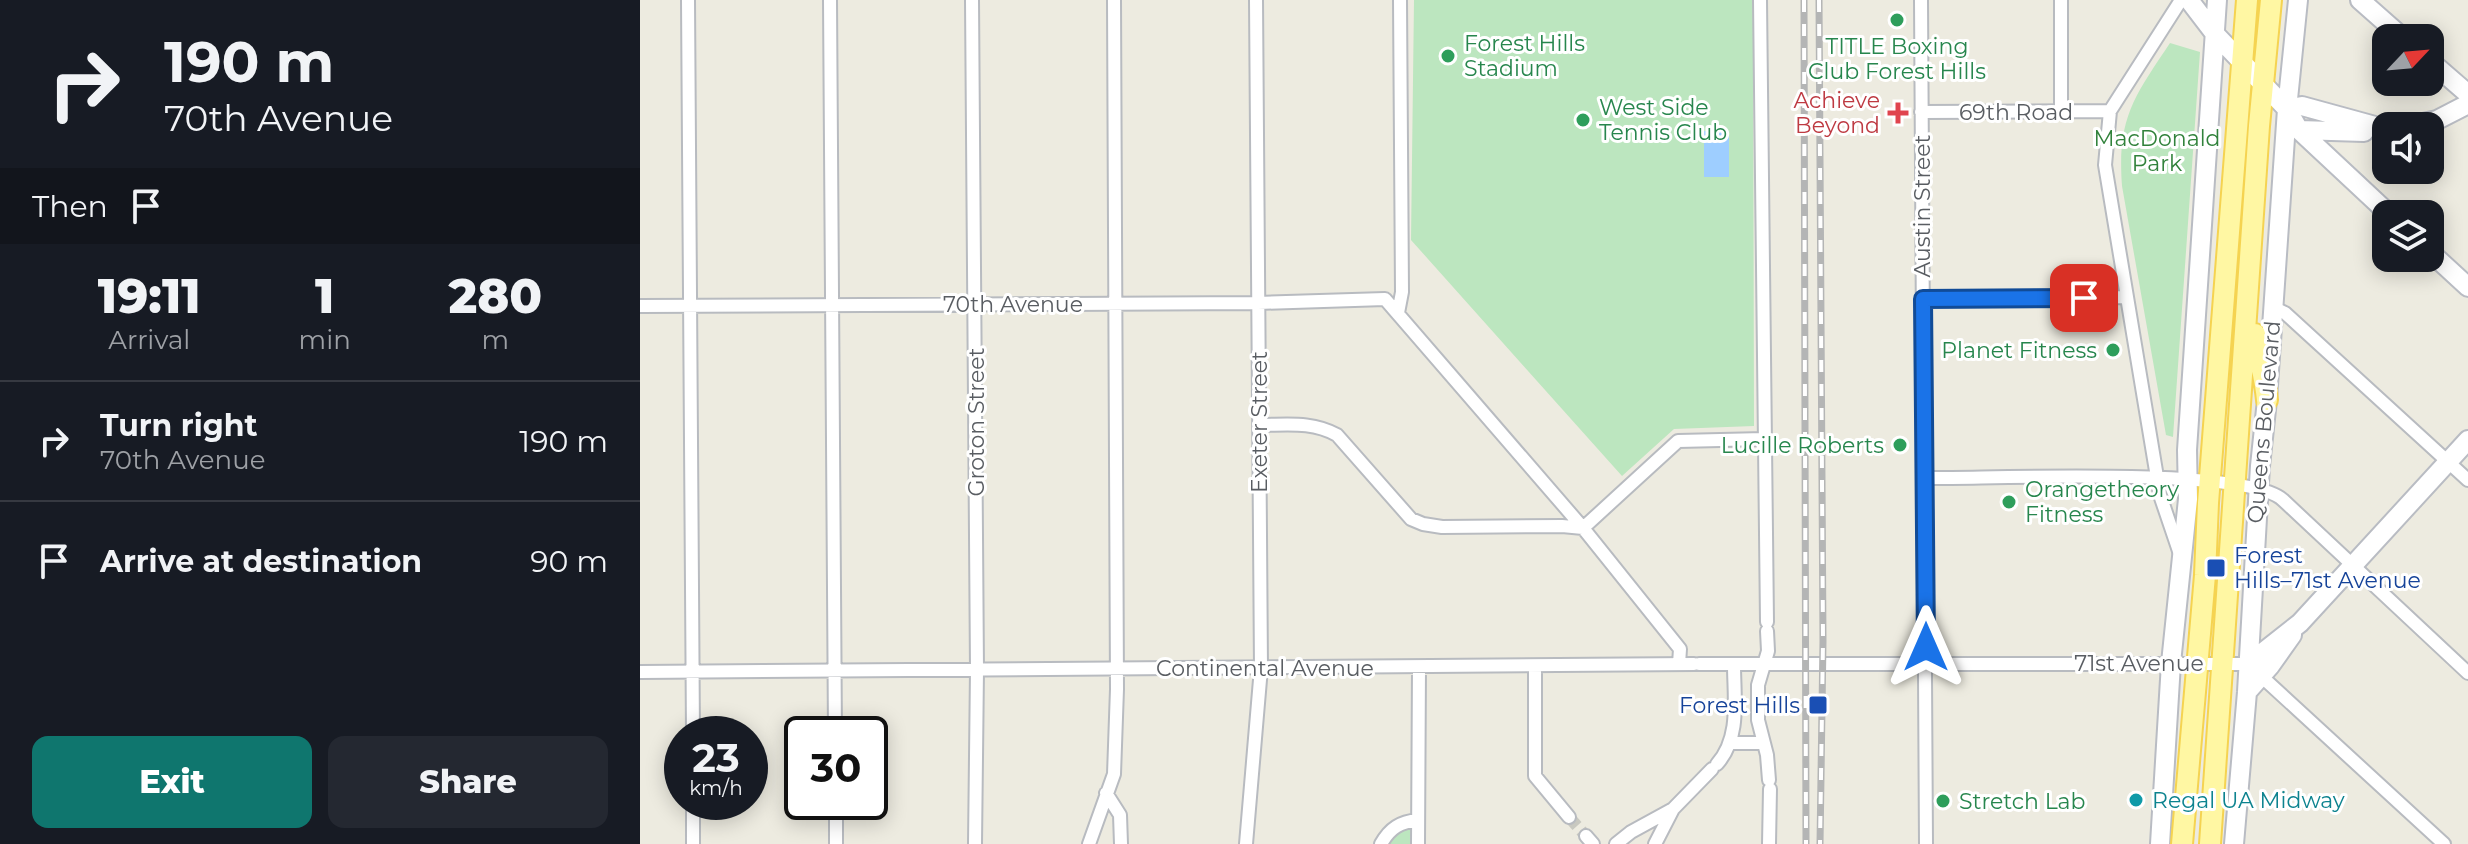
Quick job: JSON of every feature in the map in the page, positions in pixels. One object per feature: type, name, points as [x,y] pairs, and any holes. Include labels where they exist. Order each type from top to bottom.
[{"type":"main road","points":[[2182,844],[2247,0]]},
{"type":"main road","name":"Queens Boulevard","points":[[2210,844],[2259,126],[2271,0]]},
{"type":"main road","points":[[2250,293],[2258,360],[2264,368],[2267,400]]},
{"type":"street","points":[[688,0],[693,716]]},
{"type":"street","points":[[830,0],[835,716]]},
{"type":"street","name":"Groton Street","points":[[972,0],[977,670],[975,844]]},
{"type":"street","points":[[1089,844],[1114,774],[1117,303],[1114,0]]},
{"type":"street","name":"Exeter Street","points":[[1246,844],[1261,668],[1256,0]]},
{"type":"street","points":[[1400,0],[1402,292],[1398,313],[1583,528],[1680,649],[1679,664]]},
{"type":"street","points":[[1760,0],[1768,651],[1758,685],[1759,728],[1767,755],[1770,784],[1769,844]]},
{"type":"street","name":"Austin Street","points":[[1921,0],[1926,844]]},
{"type":"street","points":[[2061,0],[2061,111]]},
{"type":"street","points":[[2180,554],[2163,507],[2157,477],[2105,165],[2110,111],[2181,0]]},
{"type":"street","points":[[2189,0],[2215,34],[2287,109],[2299,130],[2374,200]]},
{"type":"street","points":[[2160,844],[2171,663],[2188,499],[2217,0]]},
{"type":"street","name":"Queens Boulevard","points":[[2234,844],[2247,692],[2254,670],[2258,488],[2298,0]]},
{"type":"street","points":[[2360,0],[2387,24]]},
{"type":"street","points":[[2444,73],[2468,94]]},
{"type":"street","points":[[2444,116],[2468,104]]},
{"type":"street","points":[[2287,109],[2302,106],[2372,126]]},
{"type":"street","name":"69th Road","points":[[1921,112],[2110,111]]},
{"type":"street","points":[[2299,130],[2372,131]]},
{"type":"street","points":[[2444,265],[2468,287]]},
{"type":"street","points":[[1923,299],[2127,297]]},
{"type":"street","name":"70th Avenue","points":[[640,306],[1258,303],[1385,299],[1398,313]]},
{"type":"street","points":[[2274,308],[2285,313],[2468,480]]},
{"type":"street","points":[[1260,425],[1307,424],[1323,427],[1337,435],[1411,519],[1442,527],[1583,528],[1678,441],[1764,439]]},
{"type":"street","points":[[2444,844],[2254,670],[2468,440]]},
{"type":"street","points":[[1925,478],[2157,477],[2258,488],[2278,496],[2468,673]]},
{"type":"street","name":"71st Avenue","points":[[1734,665],[2223,663],[2254,670]]},
{"type":"street","points":[[1655,844],[1673,809],[1714,766],[1731,743],[1734,665]]},
{"type":"street","name":"Continental Avenue","points":[[835,671],[1734,665]]},
{"type":"street","points":[[1535,667],[1535,776],[1569,817]]},
{"type":"street","points":[[1418,844],[1419,668]]},
{"type":"street","points":[[640,672],[835,671]]},
{"type":"street","points":[[1731,743],[1763,743]]},
{"type":"street","points":[[1106,793],[1120,815],[1121,844]]},
{"type":"street","points":[[1616,844],[1673,809]]},
{"type":"street","points":[[693,820],[693,844]]},
{"type":"street","points":[[836,820],[836,844]]},
{"type":"street","points":[[1381,844],[1393,828],[1418,820]]},
{"type":"green space","name":"West Side Tennis Club","points":[[1414,0],[1753,0],[1754,426],[1674,429],[1622,476],[1411,240]]},
{"type":"green space","name":"MacDonald Park","points":[[2170,43],[2200,52],[2173,437],[2166,435],[2122,186],[2121,163],[2125,125],[2131,109]]},
{"type":"green space","points":[[1404,827],[1411,827],[1415,833],[1412,844],[1387,844]]},
{"type":"water","points":[[1704,131],[1729,131],[1729,177],[1704,177]]},
{"type":"tunnel","points":[[1569,817],[1586,836]]},
{"type":"railway","points":[[1804,0],[1806,844]]},
{"type":"railway","points":[[1819,0],[1823,641],[1820,844]]},
{"type":"place","name":"TITLE Boxing Club Forest Hills","points":[[1897,20]]},
{"type":"place","name":"Forest Hills Stadium","points":[[1448,56]]},
{"type":"place","name":"Achieve Beyond","points":[[1898,113]]},
{"type":"place","name":"West Side Tennis Club","points":[[1583,120]]},
{"type":"place","name":"Planet Fitness","points":[[2113,350]]},
{"type":"place","name":"Lucille Roberts","points":[[1900,445]]},
{"type":"place","name":"Orangetheory Fitness","points":[[2009,502]]},
{"type":"place","name":"Forest Hills–71st Avenue","points":[[2216,568]]},
{"type":"place","name":"Forest Hills","points":[[1818,705]]},
{"type":"place","name":"Regal UA Midway","points":[[2136,800]]},
{"type":"place","name":"Stretch Lab","points":[[1943,801]]},
{"type":"route","points":[[1926,647],[1923,299],[2084,298]]}]
